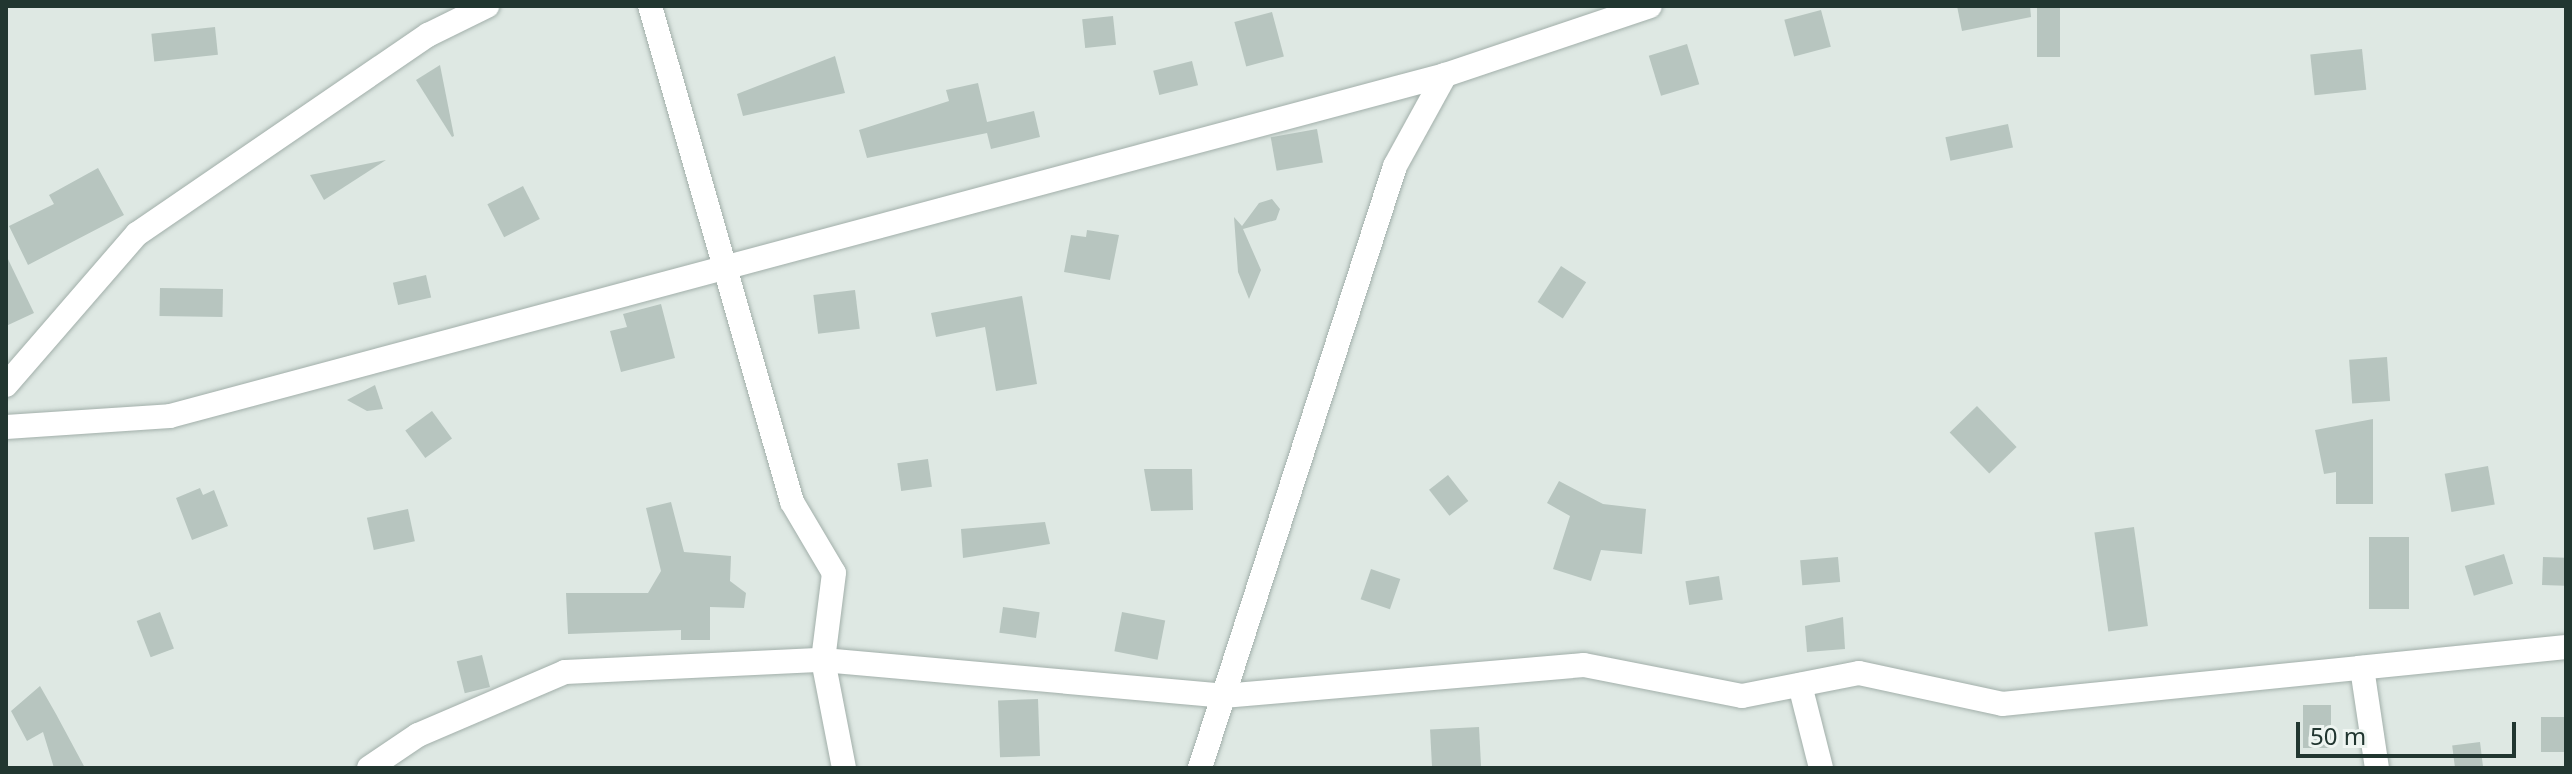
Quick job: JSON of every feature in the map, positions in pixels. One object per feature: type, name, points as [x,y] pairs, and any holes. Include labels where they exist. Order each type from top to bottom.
[{"type":"street","points":[[6,385],[137,234],[428,35],[487,6]]},
{"type":"street","points":[[650,6],[729,264],[792,502],[834,573],[823,660],[844,768]]},
{"type":"street","points":[[6,427],[170,416],[729,264],[1445,75],[1650,6]]},
{"type":"street","points":[[1200,768],[1395,166],[1445,75]]},
{"type":"street","points":[[369,768],[418,735],[565,672],[823,660],[1223,696],[1584,665],[1742,696],[1859,673],[2002,704],[2566,647]]},
{"type":"street","points":[[2362,668],[2377,768]]},
{"type":"street","points":[[1800,685],[1821,768]]},
{"type":"building","points":[[1957,6],[2030,6],[2031,17],[1962,31]]},
{"type":"building","points":[[2037,6],[2060,6],[2060,57],[2037,57]]},
{"type":"building","points":[[1821,10],[1831,47],[1794,57],[1784,20]]},
{"type":"building","points":[[1272,12],[1284,56],[1246,67],[1234,22]]},
{"type":"building","points":[[1113,16],[1116,45],[1085,48],[1082,19]]},
{"type":"building","points":[[215,27],[218,55],[154,62],[151,34]]},
{"type":"building","points":[[1687,44],[1699,84],[1661,96],[1649,56]]},
{"type":"building","points":[[2362,49],[2366,90],[2315,95],[2310,54]]},
{"type":"building","points":[[835,56],[845,93],[743,116],[737,94]]},
{"type":"building","points":[[1192,61],[1198,85],[1159,95],[1153,71]]},
{"type":"building","points":[[440,65],[454,136],[452,137],[416,80]]},
{"type":"building","points":[[978,83],[987,122],[1034,111],[1040,137],[991,149],[987,133],[867,158],[859,130],[949,101],[946,90]]},
{"type":"building","points":[[2008,124],[2013,147],[1950,161],[1945,137]]},
{"type":"building","points":[[1317,129],[1323,162],[1277,171],[1271,137]]},
{"type":"building","points":[[386,160],[324,200],[310,175]]},
{"type":"building","points":[[98,168],[124,215],[28,265],[9,226],[54,204],[49,195]]},
{"type":"building","points":[[523,186],[540,219],[504,237],[487,204]]},
{"type":"building","points":[[1272,199],[1280,209],[1276,220],[1243,229],[1261,270],[1249,299],[1238,272],[1234,217],[1242,226],[1259,203]]},
{"type":"building","points":[[1087,230],[1119,235],[1110,280],[1064,272],[1071,235],[1086,237]]},
{"type":"building","points":[[6,255],[34,313],[6,326]]},
{"type":"building","points":[[1561,266],[1586,282],[1563,318],[1538,302]]},
{"type":"building","points":[[426,275],[431,297],[398,305],[393,283]]},
{"type":"building","points":[[160,288],[223,289],[223,317],[160,316]]},
{"type":"building","points":[[855,290],[860,329],[818,334],[813,295]]},
{"type":"building","points":[[1022,296],[1037,384],[996,391],[985,327],[936,337],[931,313]]},
{"type":"building","points":[[661,304],[675,358],[621,372],[610,331],[627,327],[623,314]]},
{"type":"building","points":[[2387,357],[2390,401],[2352,404],[2349,360]]},
{"type":"building","points":[[375,385],[383,409],[367,411],[347,400]]},
{"type":"building","points":[[1977,406],[2017,447],[1989,473],[1950,432]]},
{"type":"building","points":[[432,411],[452,439],[425,458],[405,430]]},
{"type":"building","points":[[2373,419],[2373,504],[2336,504],[2336,472],[2324,474],[2315,430]]},
{"type":"building","points":[[928,459],[932,487],[901,491],[897,463]]},
{"type":"building","points":[[2488,466],[2495,504],[2451,512],[2445,474]]},
{"type":"building","points":[[1144,469],[1192,469],[1193,510],[1151,511]]},
{"type":"building","points":[[1448,475],[1468,501],[1449,516],[1429,490]]},
{"type":"building","points":[[1559,481],[1603,504],[1646,509],[1642,554],[1601,550],[1591,581],[1553,569],[1570,516],[1547,503]]},
{"type":"building","points":[[200,488],[203,495],[214,490],[228,526],[192,540],[176,498]]},
{"type":"building","points":[[671,502],[684,552],[731,556],[730,581],[746,593],[744,608],[710,607],[710,640],[681,640],[681,630],[568,634],[566,593],[648,593],[661,571],[646,508]]},
{"type":"building","points":[[408,509],[415,541],[374,550],[367,518]]},
{"type":"building","points":[[1045,522],[1050,544],[963,558],[961,529]]},
{"type":"building","points":[[2134,527],[2148,626],[2108,632],[2094,533]]},
{"type":"building","points":[[2369,537],[2409,537],[2409,609],[2369,609]]},
{"type":"building","points":[[2504,554],[2513,584],[2474,596],[2465,566]]},
{"type":"building","points":[[1838,557],[1840,582],[1802,585],[1800,560]]},
{"type":"building","points":[[2543,557],[2566,558],[2565,586],[2542,585]]},
{"type":"building","points":[[1371,569],[1400,579],[1390,609],[1361,599]]},
{"type":"building","points":[[1719,576],[1723,600],[1689,605],[1685,581]]},
{"type":"building","points":[[1003,607],[1040,612],[1036,638],[999,633]]},
{"type":"building","points":[[160,612],[174,648],[151,657],[137,621]]},
{"type":"building","points":[[1122,612],[1165,620],[1158,660],[1114,651]]},
{"type":"building","points":[[1843,617],[1845,649],[1807,652],[1805,626]]},
{"type":"building","points":[[482,655],[490,687],[465,693],[457,661]]},
{"type":"building","points":[[40,686],[85,768],[54,768],[43,732],[27,741],[11,711]]},
{"type":"building","points":[[1038,699],[1040,756],[1000,757],[998,700]]},
{"type":"building","points":[[2303,705],[2331,705],[2331,748],[2303,748]]},
{"type":"building","points":[[2541,717],[2566,717],[2566,752],[2541,752]]},
{"type":"building","points":[[1479,727],[1481,768],[1432,768],[1430,730]]},
{"type":"building","points":[[2480,742],[2483,768],[2455,768],[2452,745]]}]
